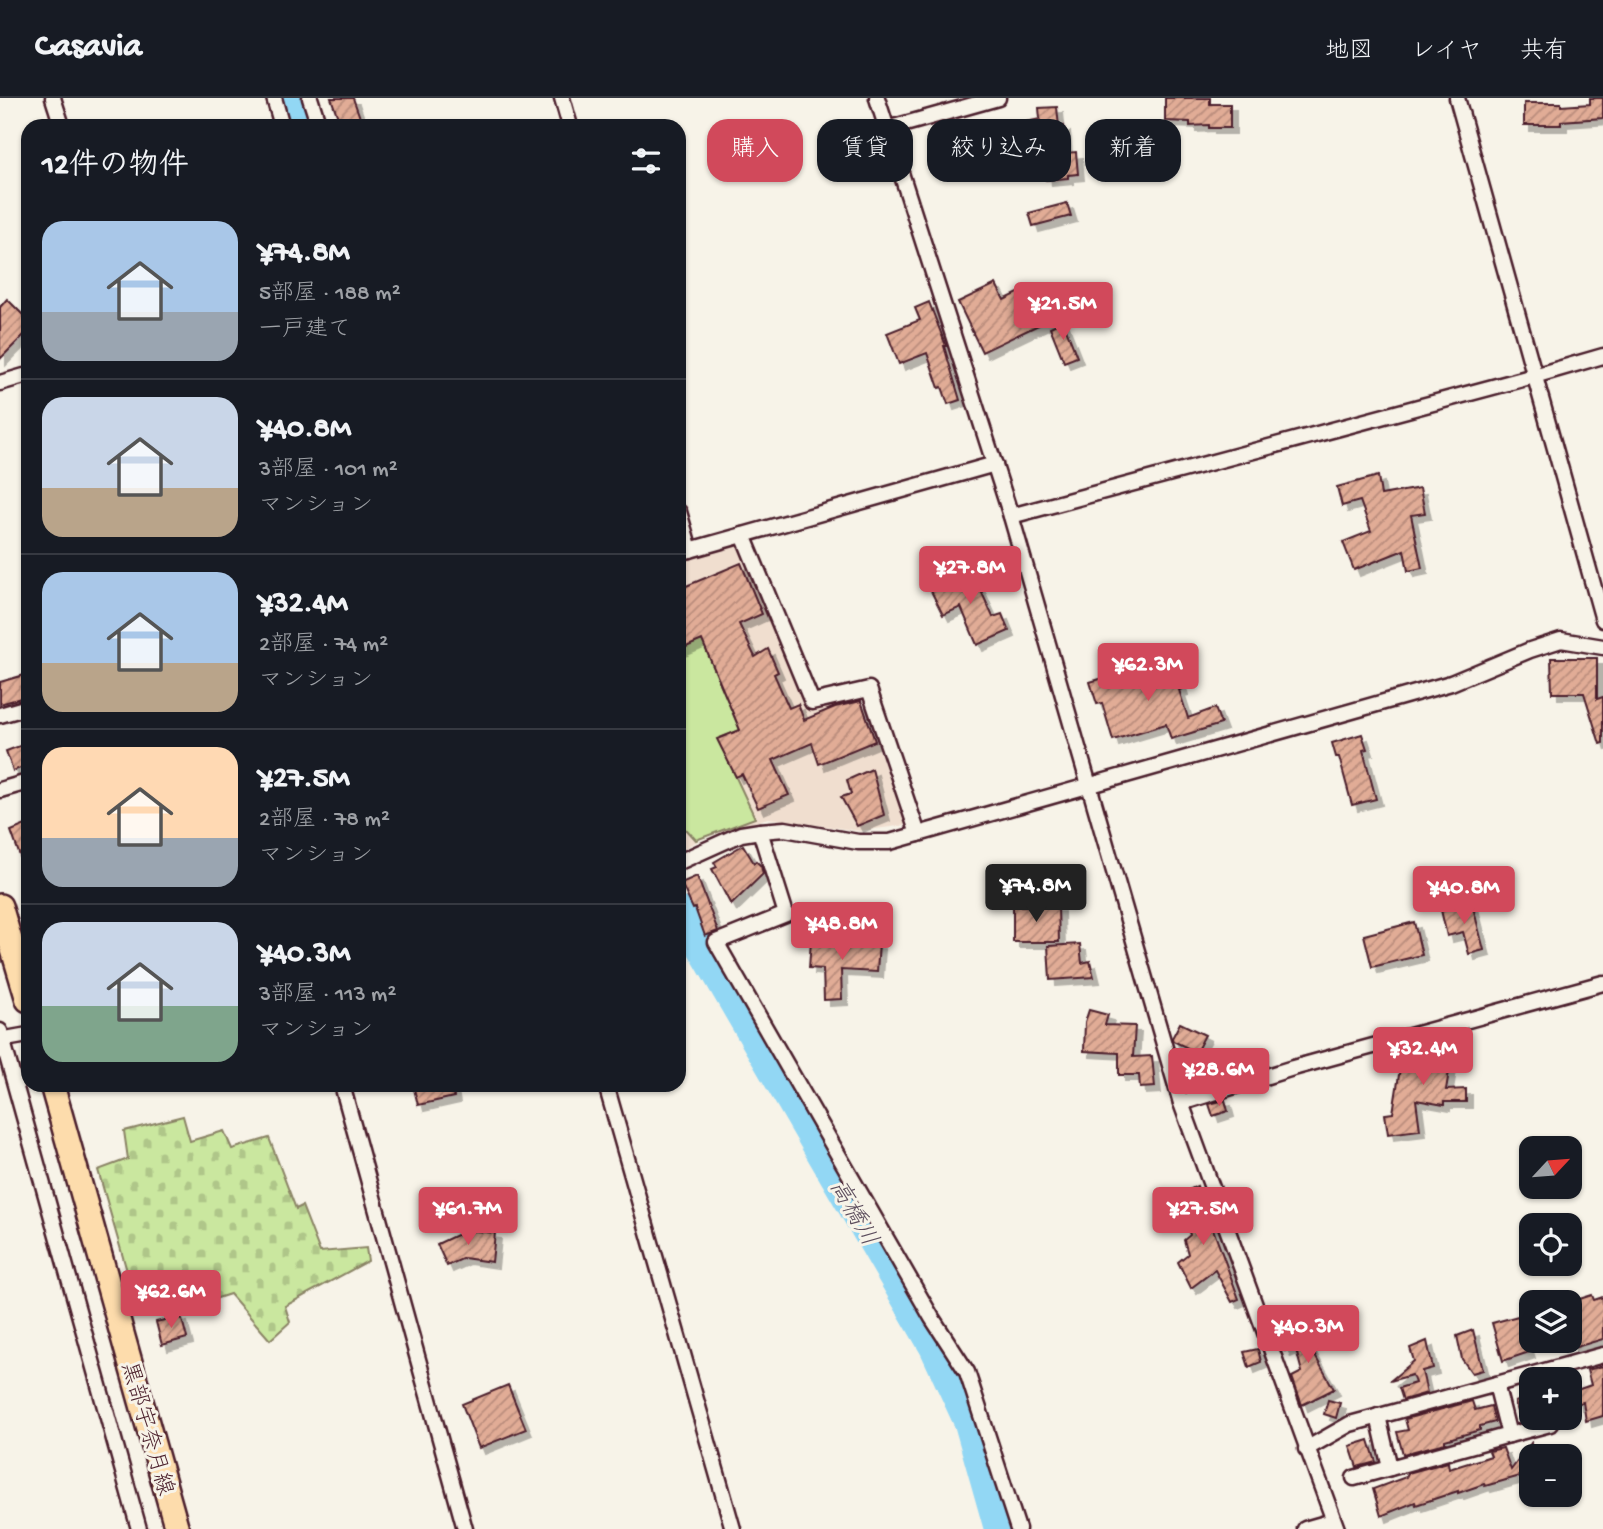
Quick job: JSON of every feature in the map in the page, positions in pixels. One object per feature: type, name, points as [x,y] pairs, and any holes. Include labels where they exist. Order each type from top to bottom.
[{"type":"main road","points":[[0,906],[21,976]]},
{"type":"main road","name":"黒部宇奈月線","points":[[54,1092],[177,1529]]},
{"type":"street","points":[[53,98],[60,119]]},
{"type":"street","points":[[274,98],[280,119]]},
{"type":"street","points":[[310,98],[316,119]]},
{"type":"street","points":[[562,98],[568,119]]},
{"type":"street","points":[[877,98],[884,119]]},
{"type":"street","points":[[913,122],[998,98]]},
{"type":"street","points":[[1457,98],[1603,620]]},
{"type":"street","points":[[904,182],[1011,516],[1181,1102],[1335,1525],[1306,1529]]},
{"type":"street","points":[[1011,516],[1603,356]]},
{"type":"street","points":[[0,383],[21,377]]},
{"type":"street","points":[[686,551],[995,464]]},
{"type":"street","points":[[743,535],[812,702],[869,689],[918,834]]},
{"type":"street","points":[[686,859],[741,834],[760,831],[785,829],[858,842],[890,842],[1451,682],[1561,640],[1603,648]]},
{"type":"street","points":[[0,715],[21,709]]},
{"type":"street","points":[[0,790],[21,784]]},
{"type":"street","points":[[760,831],[786,914],[716,942],[932,1318],[967,1372],[1018,1529]]},
{"type":"street","points":[[1181,1102],[1331,1057],[1603,983]]},
{"type":"street","points":[[21,1036],[1,1037],[139,1529]]},
{"type":"street","points":[[344,1092],[465,1529]]},
{"type":"street","points":[[608,1092],[733,1529]]},
{"type":"street","points":[[1306,1449],[1350,1424],[1603,1355]]},
{"type":"street","points":[[1496,1384],[1509,1435]]},
{"type":"street","points":[[1378,1416],[1390,1468]]},
{"type":"street","points":[[1354,1478],[1528,1430]]},
{"type":"shaded area","points":[[738,545],[807,709],[860,696],[906,825],[860,831],[768,818],[703,838],[686,847],[686,560]]},
{"type":"green space","points":[[702,640],[740,730],[718,739],[755,818],[696,840],[686,830],[686,647]]},
{"type":"green space","points":[[183,1116],[190,1141],[224,1131],[232,1149],[269,1138],[296,1209],[302,1206],[320,1252],[366,1248],[368,1261],[285,1306],[290,1322],[270,1340],[230,1294],[202,1303],[197,1296],[139,1313],[98,1170],[128,1159],[124,1131]]},
{"type":"building","points":[[331,98],[353,98],[360,119],[338,119]]},
{"type":"building","points":[[1165,98],[1210,98],[1210,104],[1230,104],[1230,128],[1190,126],[1190,122],[1181,122],[1181,119],[1165,119]]},
{"type":"building","points":[[1590,98],[1603,98],[1603,118],[1561,121],[1561,125],[1524,125],[1524,103],[1561,103],[1561,106],[1590,104]]},
{"type":"building","points":[[1057,107],[1058,119],[1040,119],[1039,108]]},
{"type":"building","points":[[1071,152],[1076,152],[1078,174],[1071,175]]},
{"type":"building","points":[[1067,203],[1071,216],[1033,226],[1029,213]]},
{"type":"building","points":[[996,284],[1004,300],[1033,286],[1049,320],[982,352],[958,302]]},
{"type":"building","points":[[7,299],[21,313],[21,338],[0,359],[0,307]]},
{"type":"building","points":[[929,302],[946,346],[960,400],[948,404],[942,387],[939,388],[927,353],[899,364],[887,333],[920,320],[915,308]]},
{"type":"building","points":[[1063,321],[1077,357],[1064,362],[1050,327]]},
{"type":"building","points":[[1378,476],[1381,495],[1420,488],[1425,513],[1411,515],[1422,568],[1408,571],[1404,550],[1354,570],[1343,542],[1371,531],[1360,501],[1342,506],[1337,487]]},
{"type":"building","points":[[741,563],[762,614],[739,624],[755,657],[768,649],[778,672],[774,674],[789,708],[798,704],[804,720],[835,707],[861,701],[875,741],[819,764],[812,743],[773,760],[789,795],[758,808],[742,774],[736,777],[717,739],[740,730],[702,640],[686,647],[686,586]]},
{"type":"building","points":[[971,569],[993,617],[1002,614],[1009,631],[977,645],[961,607],[943,615],[930,589]]},
{"type":"building","points":[[1551,658],[1597,658],[1597,699],[1603,697],[1603,743],[1600,744],[1584,693],[1552,693]]},
{"type":"building","points":[[1147,665],[1149,673],[1175,665],[1188,718],[1215,708],[1221,724],[1171,739],[1166,724],[1113,740],[1102,703],[1097,704],[1090,682]]},
{"type":"building","points":[[21,676],[21,698],[0,704],[0,682]]},
{"type":"building","points":[[1362,734],[1367,749],[1363,750],[1376,799],[1352,805],[1339,757],[1336,757],[1332,743]]},
{"type":"building","points":[[21,746],[21,768],[13,771],[6,751]]},
{"type":"building","points":[[872,769],[884,815],[857,826],[841,797],[851,794],[847,780]]},
{"type":"building","points":[[21,827],[21,859],[11,831]]},
{"type":"building","points":[[743,845],[754,863],[756,861],[761,866],[763,874],[731,905],[712,869],[717,867],[714,862]]},
{"type":"building","points":[[697,876],[718,931],[705,936],[695,908],[693,909],[686,894],[686,881]]},
{"type":"building","points":[[1472,903],[1484,950],[1469,954],[1463,932],[1447,936],[1441,910]]},
{"type":"building","points":[[1013,906],[1058,906],[1059,942],[1013,942]]},
{"type":"building","points":[[1414,922],[1422,955],[1372,967],[1364,935]]},
{"type":"building","points":[[811,940],[879,943],[877,972],[841,970],[842,999],[824,1000],[823,969],[809,968]]},
{"type":"building","points":[[1080,944],[1082,963],[1090,961],[1094,977],[1050,980],[1048,946]]},
{"type":"building","points":[[1089,1010],[1108,1015],[1105,1025],[1135,1026],[1133,1057],[1152,1056],[1155,1087],[1140,1088],[1139,1075],[1119,1075],[1119,1053],[1084,1051],[1085,1022]]},
{"type":"building","points":[[1180,1023],[1205,1035],[1196,1052],[1173,1041]]},
{"type":"building","points":[[1449,1040],[1453,1059],[1446,1090],[1466,1089],[1466,1102],[1444,1102],[1444,1105],[1416,1100],[1420,1130],[1388,1134],[1385,1114],[1393,1113],[1401,1062],[1424,1066],[1419,1047]]},
{"type":"building","points":[[415,1092],[453,1092],[454,1097],[418,1105]]},
{"type":"building","points":[[1225,1100],[1228,1111],[1213,1116],[1209,1104]]},
{"type":"building","points":[[1197,1186],[1239,1299],[1232,1302],[1215,1270],[1191,1288],[1178,1262],[1188,1254],[1184,1240],[1190,1235],[1187,1226],[1190,1223],[1183,1203],[1187,1200],[1183,1193]]},
{"type":"building","points":[[467,1230],[495,1233],[492,1262],[464,1258],[447,1266],[437,1244]]},
{"type":"building","points":[[1592,1295],[1594,1300],[1603,1297],[1603,1339],[1582,1345],[1582,1298]]},
{"type":"building","points":[[181,1316],[187,1338],[162,1345],[156,1322]]},
{"type":"building","points":[[1518,1316],[1519,1353],[1526,1353],[1503,1361],[1492,1323]]},
{"type":"building","points":[[1322,1323],[1326,1333],[1309,1340],[1311,1349],[1334,1389],[1302,1405],[1292,1377],[1302,1372],[1295,1346],[1285,1351],[1280,1339]]},
{"type":"building","points":[[1473,1330],[1483,1370],[1472,1373],[1462,1359],[1457,1336]]},
{"type":"building","points":[[1427,1341],[1433,1368],[1422,1371],[1427,1393],[1403,1400],[1399,1388],[1415,1383],[1412,1375],[1390,1381],[1414,1361],[1410,1348]]},
{"type":"building","points":[[1258,1349],[1261,1362],[1249,1367],[1244,1352]]},
{"type":"building","points":[[1603,1366],[1603,1416],[1586,1421],[1582,1388],[1591,1385],[1587,1370]]},
{"type":"building","points":[[508,1385],[526,1429],[479,1448],[462,1404]]},
{"type":"building","points":[[1328,1400],[1340,1403],[1336,1418],[1324,1414]]},
{"type":"building","points":[[1472,1401],[1475,1410],[1491,1406],[1495,1422],[1480,1426],[1480,1430],[1445,1440],[1445,1443],[1403,1454],[1397,1432],[1408,1430],[1405,1419]]},
{"type":"building","points":[[1369,1440],[1376,1462],[1357,1467],[1350,1446]]},
{"type":"building","points":[[1503,1448],[1511,1470],[1519,1459],[1519,1476],[1458,1491],[1416,1505],[1415,1502],[1381,1516],[1373,1489],[1406,1477],[1408,1473],[1448,1462],[1449,1469],[1491,1456],[1489,1451]]},
{"type":"waterway","name":"高橋川","points":[[291,98],[298,119]]},
{"type":"waterway","name":"高橋川","points":[[686,922],[933,1347],[968,1423],[998,1529]]}]
